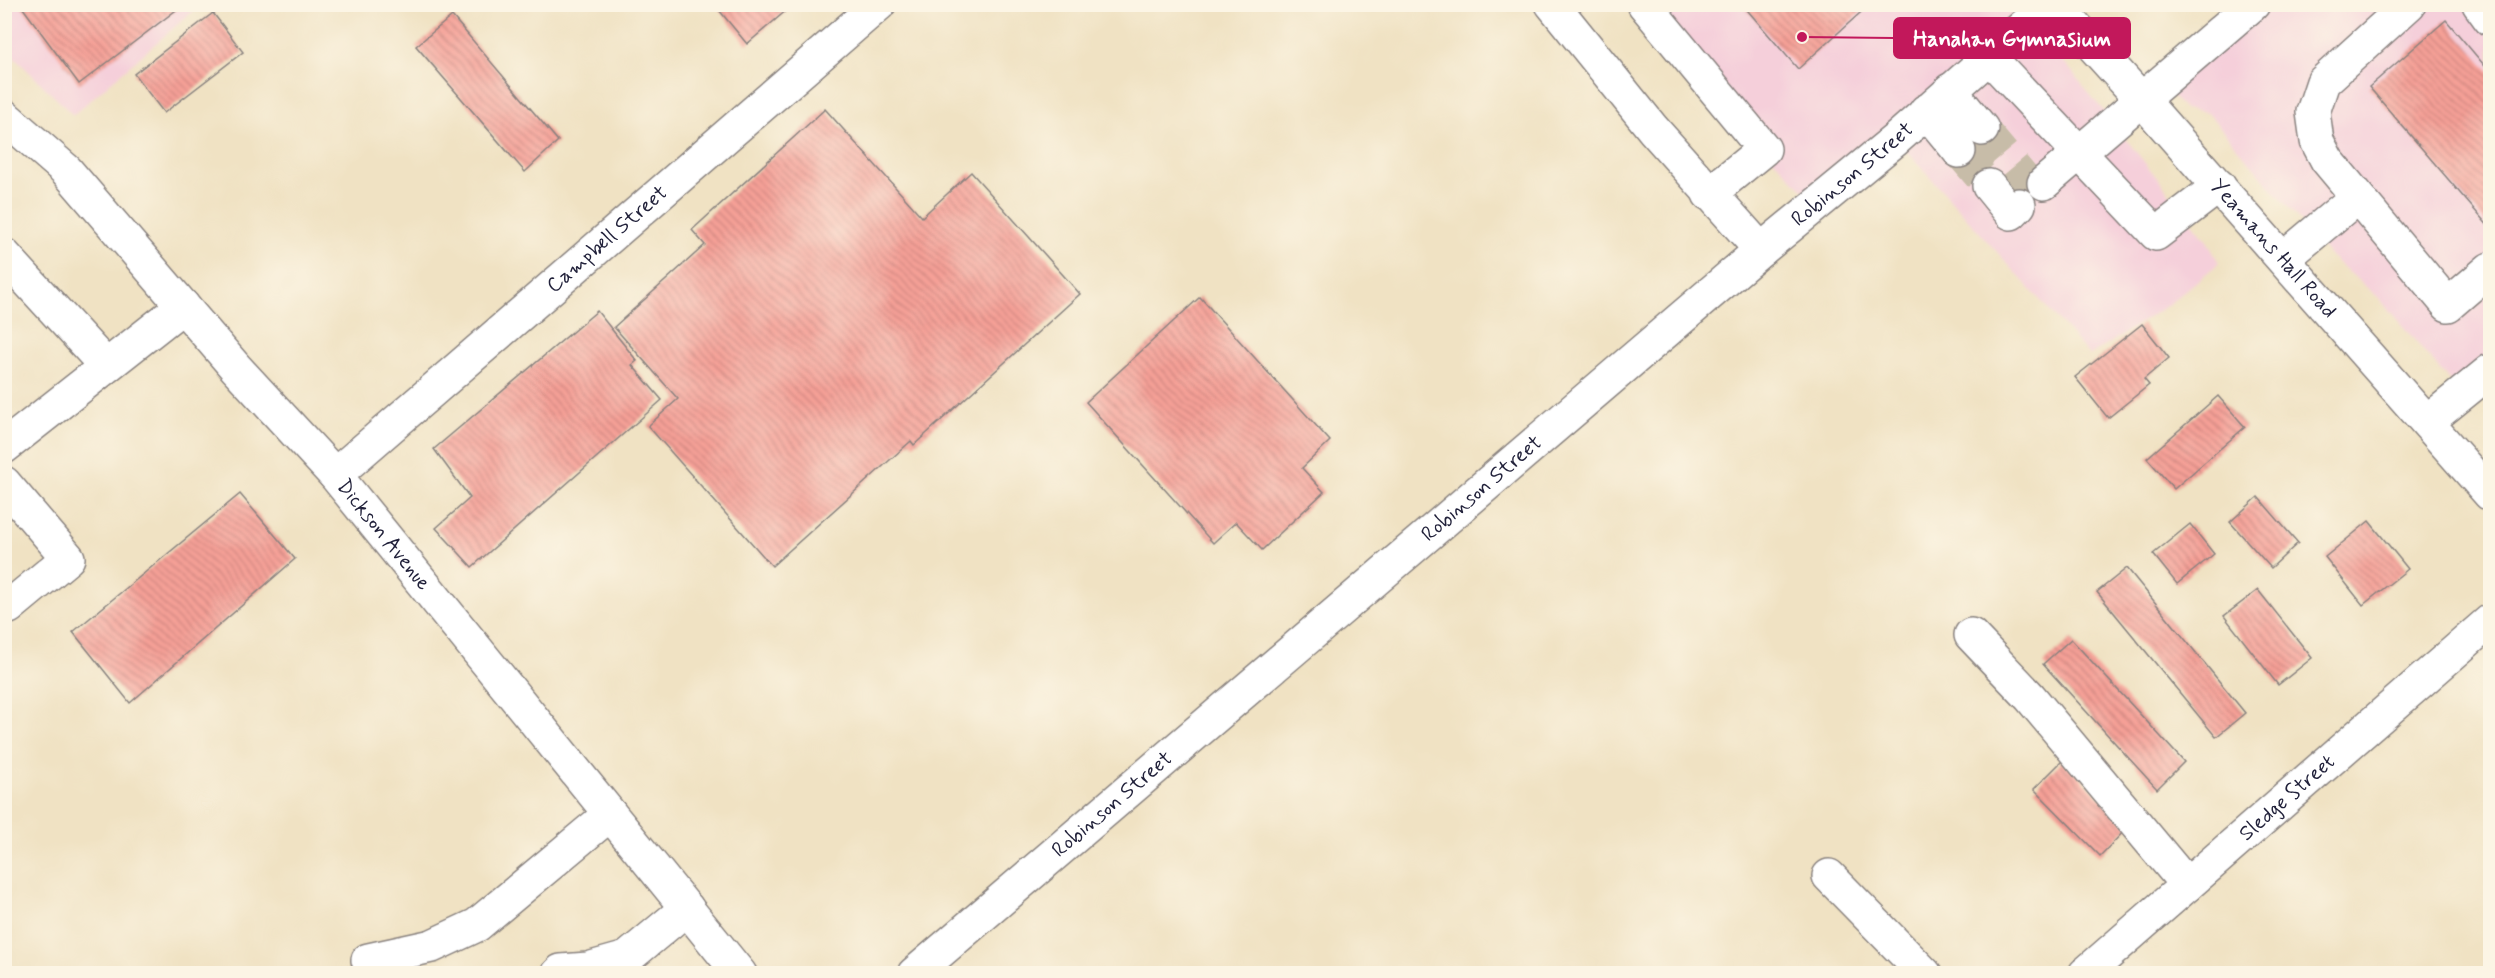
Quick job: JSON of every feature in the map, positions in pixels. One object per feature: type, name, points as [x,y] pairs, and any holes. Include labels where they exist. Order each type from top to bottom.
[{"type":"street","name":"Campbell Street","points":[[335,475],[879,4]]},
{"type":"street","points":[[1552,4],[1709,194],[1761,250]]},
{"type":"street","points":[[1644,4],[1764,149],[1709,194]]},
{"type":"street","name":"Robinson Street","points":[[914,974],[2049,4]]},
{"type":"street","name":"Yeamans Hall Road","points":[[2055,4],[2490,494]]},
{"type":"street","points":[[2044,183],[2253,4]]},
{"type":"street","points":[[2409,4],[2323,82],[2313,112],[2317,141],[2327,160],[2448,305],[2490,270]]},
{"type":"street","points":[[2479,4],[2490,19]]},
{"type":"street","points":[[1988,56],[2156,234],[2218,186]]},
{"type":"street","points":[[1926,111],[1970,140],[1950,90]]},
{"type":"street","name":"Dickson Avenue","points":[[4,116],[66,171],[183,306],[335,475],[740,974]]},
{"type":"street","points":[[1989,186],[2011,213],[2019,206]]},
{"type":"street","points":[[2283,259],[2357,197]]},
{"type":"street","points":[[4,255],[106,366]]},
{"type":"street","points":[[4,447],[183,306]]},
{"type":"street","points":[[2427,422],[2490,370]]},
{"type":"street","points":[[4,483],[68,558],[9,607],[4,600]]},
{"type":"street","name":"Sledge Street","points":[[2085,974],[2490,621]]},
{"type":"street","points":[[1971,635],[2031,697],[2187,885]]},
{"type":"street","points":[[368,960],[432,946],[477,925],[610,814]]},
{"type":"street","points":[[1829,876],[1925,974]]},
{"type":"street","points":[[558,974],[561,971],[588,969],[627,958],[687,908]]},
{"type":"shaded area","points":[[4,5],[200,5],[73,115],[5,48]]},
{"type":"shaded area","points":[[1644,5],[2011,5],[2061,58],[2206,239],[2219,263],[2169,304],[2090,356],[1895,140],[1817,204],[1764,149]]},
{"type":"shaded area","points":[[2248,5],[2490,5],[2490,371],[2461,395],[2378,297],[2330,256],[2208,113],[2184,109],[2156,81]]},
{"type":"building","points":[[20,4],[184,4],[79,84]]},
{"type":"building","points":[[714,4],[784,4],[788,9],[747,44]]},
{"type":"building","points":[[1742,4],[1870,4],[1798,69]]},
{"type":"building","points":[[213,13],[243,52],[164,113],[134,74]]},
{"type":"building","points":[[452,16],[558,141],[525,172],[416,46]]},
{"type":"building","points":[[2446,20],[2490,72],[2490,228],[2369,87]]},
{"type":"building","points":[[825,109],[922,217],[971,172],[1080,294],[914,445],[911,441],[772,566],[648,426],[678,399],[614,327],[705,245],[692,230]]},
{"type":"building","points":[[1200,297],[1330,441],[1302,468],[1324,492],[1262,550],[1236,522],[1213,543],[1086,402]]},
{"type":"building","points":[[597,311],[637,361],[632,365],[662,400],[472,567],[436,528],[470,498],[434,449]]},
{"type":"building","points":[[2142,324],[2169,358],[2144,379],[2149,385],[2108,418],[2075,377]]},
{"type":"building","points":[[2218,396],[2245,427],[2174,489],[2147,458]]},
{"type":"building","points":[[240,494],[295,559],[130,703],[73,632]]},
{"type":"building","points":[[2258,497],[2298,543],[2271,568],[2230,522]]},
{"type":"building","points":[[2369,521],[2408,569],[2363,605],[2325,557]]},
{"type":"building","points":[[2190,524],[2214,554],[2177,584],[2153,554]]},
{"type":"building","points":[[2127,568],[2245,713],[2216,737],[2097,592]]},
{"type":"building","points":[[2258,590],[2312,658],[2278,685],[2224,616]]},
{"type":"building","points":[[2071,639],[2184,762],[2157,789],[2043,664]]},
{"type":"building","points":[[2063,760],[2129,826],[2100,856],[2034,789]]},
{"type":"tunnel","points":[[1982,129],[2034,191]]},
{"type":"tunnel","points":[[1959,151],[1989,186]]},
{"type":"place","name":"Hanahan Gymnasium","points":[[1802,37]]}]
